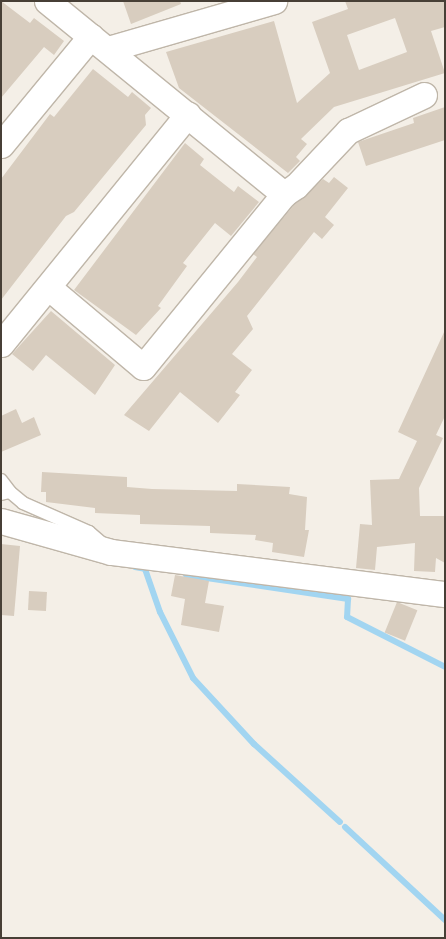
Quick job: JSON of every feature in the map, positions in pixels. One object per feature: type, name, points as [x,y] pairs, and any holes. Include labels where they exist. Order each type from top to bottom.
[{"type":"street","points":[[47,1],[284,194]]},
{"type":"street","points":[[1,145],[100,43],[239,6],[274,1]]},
{"type":"street","points":[[48,287],[143,367],[284,194],[296,186],[348,131],[424,95]]},
{"type":"street","points":[[1,344],[188,114]]},
{"type":"street","points":[[1,522],[111,552],[445,594]]},
{"type":"lane","points":[[1,480],[5,493],[22,503],[89,532],[111,552]]},
{"type":"building","points":[[1,1],[30,23],[34,18],[64,41],[54,55],[44,47],[1,98]]},
{"type":"building","points":[[123,1],[180,1],[181,4],[131,24]]},
{"type":"building","points":[[345,1],[445,1],[445,27],[431,31],[445,73],[334,107],[301,139],[307,144],[296,157],[300,161],[288,173],[179,88],[166,52],[274,21],[297,103],[330,73],[312,22],[348,9]],"holes":[[[395,18],[407,52],[359,70],[347,35]]]},
{"type":"building","points":[[93,69],[128,97],[132,92],[151,108],[145,115],[146,125],[74,212],[66,216],[1,300],[1,179],[50,114],[54,117]]},
{"type":"building","points":[[445,107],[445,140],[366,166],[358,142],[414,123],[413,118]]},
{"type":"building","points":[[185,143],[204,159],[200,165],[234,192],[238,186],[259,202],[231,236],[215,223],[183,263],[187,266],[158,306],[161,308],[136,335],[74,290]]},
{"type":"building","points":[[334,177],[348,188],[325,217],[334,225],[322,239],[314,232],[247,316],[253,329],[232,354],[252,370],[235,392],[240,395],[218,423],[180,392],[149,431],[124,415],[238,282],[257,257],[253,254],[294,205],[323,179],[329,183]]},
{"type":"building","points":[[51,311],[115,365],[95,395],[46,355],[33,371],[12,354]]},
{"type":"building","points":[[445,330],[445,416],[436,435],[443,438],[419,488],[420,516],[445,516],[445,563],[436,558],[435,572],[414,571],[415,543],[377,547],[375,570],[356,568],[360,524],[372,525],[370,480],[399,479],[417,441],[398,432]]},
{"type":"building","points":[[16,409],[22,423],[34,417],[41,435],[1,452],[1,416]]},
{"type":"building","points":[[42,472],[127,477],[127,487],[152,489],[237,491],[237,484],[290,487],[289,494],[307,497],[305,530],[309,530],[304,557],[272,552],[273,543],[255,540],[256,535],[210,533],[210,526],[140,524],[140,515],[95,513],[95,508],[46,502],[46,492],[41,492]]},
{"type":"building","points":[[1,544],[20,546],[14,616],[1,615]]},
{"type":"building","points":[[175,575],[209,581],[205,603],[224,606],[219,632],[181,625],[185,599],[171,596]]},
{"type":"building","points":[[29,591],[47,592],[46,611],[28,610]]},
{"type":"building","points":[[397,602],[417,610],[405,641],[385,633]]},
{"type":"waterway","points":[[135,567],[145,569],[160,612],[193,678],[254,744],[340,822]]},
{"type":"waterway","points":[[186,575],[348,599],[347,617],[445,667]]},
{"type":"waterway","points":[[345,827],[445,920]]}]
